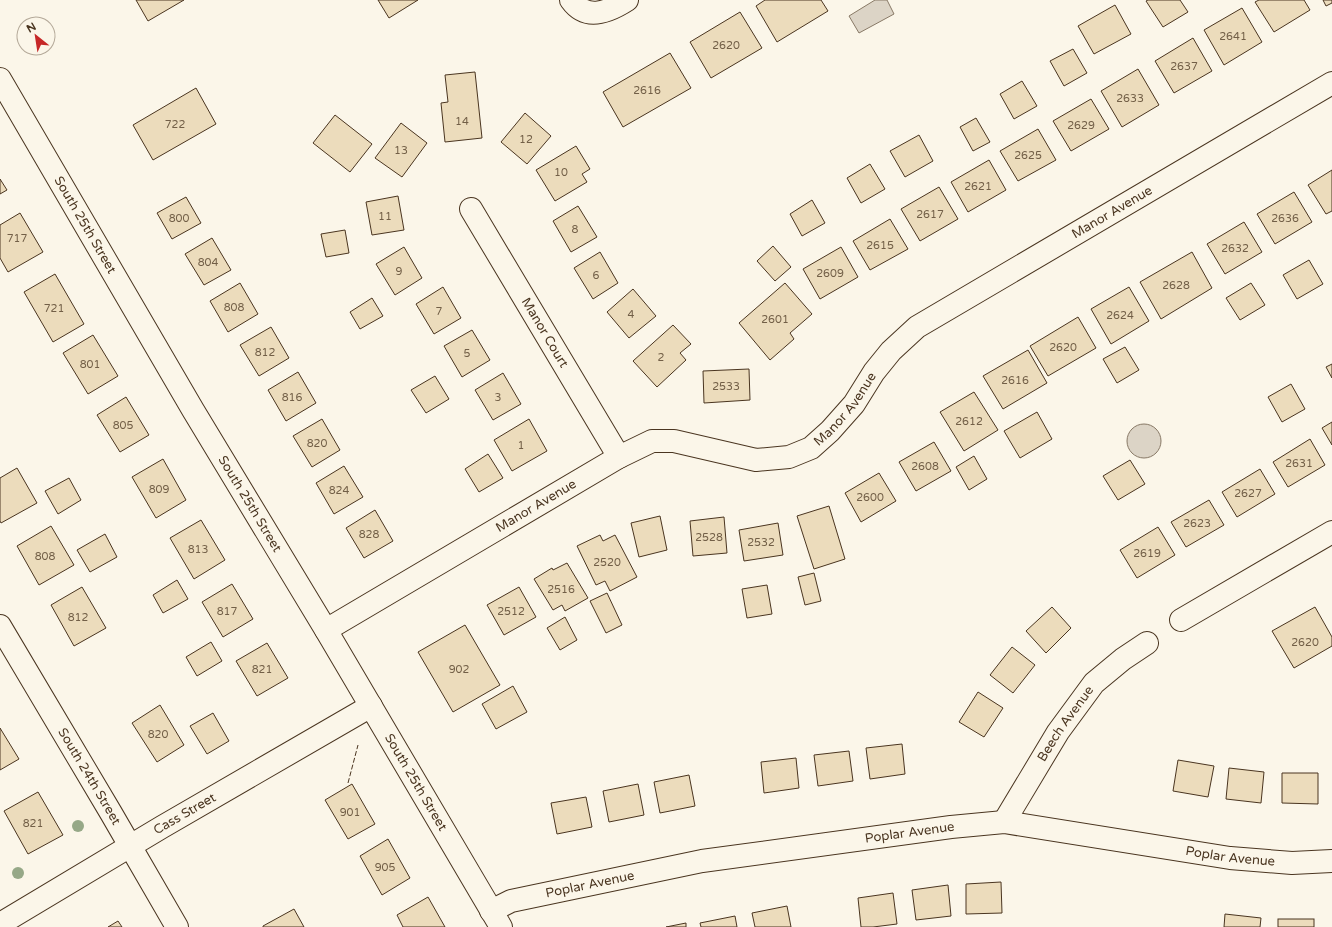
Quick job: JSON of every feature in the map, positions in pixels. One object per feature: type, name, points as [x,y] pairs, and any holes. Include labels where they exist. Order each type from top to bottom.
[{"type":"street","points":[[579,6],[603,12],[612,9],[627,0]]},
{"type":"street","name":"South 25th Street","points":[[0,79],[193,410],[326,630],[496,919]]},
{"type":"street","name":"Manor Avenue","points":[[326,630],[619,457],[652,441],[674,441],[756,460],[789,457],[811,448],[830,431],[854,404],[874,372],[891,351],[917,327],[1332,83]]},
{"type":"street","name":"Manor Court","points":[[471,209],[619,457]]},
{"type":"street","points":[[1182,620],[1332,532]]},
{"type":"street","name":"South 24th Street","points":[[0,626],[177,927]]},
{"type":"street","name":"Beech Avenue","points":[[1004,822],[1058,732],[1094,683],[1123,659],[1147,643]]},
{"type":"street","name":"Cass Street","points":[[0,924],[130,846],[371,706]]},
{"type":"street","name":"Poplar Avenue","points":[[496,919],[511,901],[702,862],[951,827],[1004,822],[1230,858],[1292,863],[1332,861]]},
{"type":"shaded area","points":[[875,0],[887,0],[894,14],[859,33],[849,16]]},
{"type":"shaded area","points":[[1144,424],[1156,429],[1161,441],[1156,453],[1144,458],[1132,453],[1127,441],[1132,429]]},
{"type":"building","points":[[136,0],[184,0],[148,21]]},
{"type":"building","points":[[378,0],[418,0],[389,18]]},
{"type":"building","points":[[765,0],[821,0],[828,11],[777,42],[756,6]]},
{"type":"building","points":[[1180,0],[1188,12],[1163,27],[1146,1]]},
{"type":"building","points":[[1259,0],[1304,0],[1310,10],[1274,32],[1255,2]]},
{"type":"building","points":[[1323,0],[1332,0],[1332,3],[1326,6]]},
{"type":"building","points":[[1115,5],[1131,34],[1094,54],[1078,26]]},
{"type":"building","points":[[1242,8],[1262,42],[1224,65],[1204,30]]},
{"type":"building","points":[[740,12],[762,48],[711,78],[690,42]]},
{"type":"building","points":[[1193,38],[1212,71],[1174,93],[1155,61]]},
{"type":"building","points":[[1073,49],[1087,73],[1064,86],[1050,61]]},
{"type":"building","points":[[670,53],[691,88],[623,127],[603,92]]},
{"type":"building","points":[[1138,69],[1159,105],[1122,127],[1101,91]]},
{"type":"building","points":[[475,72],[482,138],[445,142],[441,103],[448,102],[445,75]]},
{"type":"building","points":[[1022,81],[1037,106],[1014,119],[1000,94]]},
{"type":"building","points":[[196,88],[216,124],[153,160],[133,125]]},
{"type":"building","points":[[1091,99],[1109,129],[1071,151],[1053,121]]},
{"type":"building","points":[[525,113],[551,136],[527,164],[501,142]]},
{"type":"building","points":[[335,115],[372,144],[350,172],[313,143]]},
{"type":"building","points":[[976,118],[990,142],[973,151],[960,127]]},
{"type":"building","points":[[401,123],[427,143],[402,177],[375,158]]},
{"type":"building","points":[[1038,129],[1056,160],[1018,181],[1000,151]]},
{"type":"building","points":[[919,135],[933,161],[905,177],[890,151]]},
{"type":"building","points":[[576,146],[590,169],[582,174],[587,182],[555,201],[536,170]]},
{"type":"building","points":[[989,160],[1006,190],[968,212],[951,182]]},
{"type":"building","points":[[870,164],[885,189],[861,203],[847,178]]},
{"type":"building","points":[[1332,170],[1332,211],[1326,214],[1308,185]]},
{"type":"building","points":[[0,179],[7,190],[0,194]]},
{"type":"building","points":[[939,187],[958,219],[920,241],[901,209]]},
{"type":"building","points":[[1294,192],[1312,222],[1275,244],[1257,214]]},
{"type":"building","points":[[398,196],[404,230],[372,235],[366,202]]},
{"type":"building","points":[[186,197],[201,223],[172,239],[157,213]]},
{"type":"building","points":[[812,200],[825,223],[802,236],[790,214]]},
{"type":"building","points":[[578,206],[597,237],[571,252],[553,221]]},
{"type":"building","points":[[20,213],[43,252],[8,272],[0,258],[0,225]]},
{"type":"building","points":[[890,219],[908,249],[870,270],[853,241]]},
{"type":"building","points":[[1244,222],[1262,252],[1225,274],[1207,244]]},
{"type":"building","points":[[345,230],[349,253],[326,257],[321,234]]},
{"type":"building","points":[[212,238],[231,270],[204,285],[185,254]]},
{"type":"building","points":[[773,246],[791,267],[775,281],[757,261]]},
{"type":"building","points":[[404,247],[422,278],[395,295],[376,264]]},
{"type":"building","points":[[841,247],[858,277],[820,299],[803,269]]},
{"type":"building","points":[[600,252],[618,283],[593,299],[574,268]]},
{"type":"building","points":[[1192,252],[1212,288],[1161,319],[1140,282]]},
{"type":"building","points":[[1309,260],[1323,284],[1297,299],[1283,275]]},
{"type":"building","points":[[55,274],[84,324],[53,342],[24,292]]},
{"type":"building","points":[[240,283],[258,314],[228,332],[210,301]]},
{"type":"building","points":[[785,283],[812,314],[790,333],[794,339],[770,360],[739,323]]},
{"type":"building","points":[[1251,283],[1265,305],[1240,320],[1226,298]]},
{"type":"building","points":[[443,287],[461,318],[434,334],[416,304]]},
{"type":"building","points":[[1129,287],[1149,321],[1111,344],[1091,309]]},
{"type":"building","points":[[633,289],[656,316],[629,338],[607,312]]},
{"type":"building","points":[[372,298],[383,316],[360,329],[350,312]]},
{"type":"building","points":[[1078,317],[1096,348],[1048,376],[1030,346]]},
{"type":"building","points":[[673,325],[691,344],[680,353],[686,360],[657,387],[633,361]]},
{"type":"building","points":[[271,327],[289,358],[259,376],[240,345]]},
{"type":"building","points":[[472,330],[490,360],[462,377],[444,346]]},
{"type":"building","points":[[93,335],[118,376],[88,394],[63,353]]},
{"type":"building","points":[[1125,347],[1139,370],[1117,383],[1103,359]]},
{"type":"building","points":[[1028,350],[1047,383],[1003,409],[983,376]]},
{"type":"building","points":[[1332,364],[1332,378],[1326,367]]},
{"type":"building","points":[[749,369],[750,400],[704,403],[703,371]]},
{"type":"building","points":[[298,372],[316,403],[286,421],[268,390]]},
{"type":"building","points":[[503,373],[521,404],[493,420],[475,390]]},
{"type":"building","points":[[435,376],[449,399],[426,413],[411,390]]},
{"type":"building","points":[[1291,384],[1305,409],[1282,422],[1268,397]]},
{"type":"building","points":[[974,392],[998,430],[964,451],[940,412]]},
{"type":"building","points":[[126,397],[149,435],[120,452],[97,415]]},
{"type":"building","points":[[1037,412],[1052,439],[1020,458],[1004,431]]},
{"type":"building","points":[[322,419],[340,450],[312,467],[293,436]]},
{"type":"building","points":[[529,419],[547,451],[512,471],[494,440]]},
{"type":"building","points":[[1332,422],[1332,445],[1322,428]]},
{"type":"building","points":[[1310,439],[1325,465],[1288,487],[1273,462]]},
{"type":"building","points":[[934,442],[951,471],[916,491],[899,462]]},
{"type":"building","points":[[488,454],[503,478],[479,492],[465,469]]},
{"type":"building","points":[[974,456],[987,479],[969,490],[956,467]]},
{"type":"building","points":[[163,459],[186,500],[156,518],[132,477]]},
{"type":"building","points":[[1130,460],[1145,484],[1118,500],[1103,476]]},
{"type":"building","points":[[344,466],[363,497],[334,514],[316,483]]},
{"type":"building","points":[[17,468],[37,503],[1,523],[0,478]]},
{"type":"building","points":[[1260,469],[1275,494],[1237,517],[1222,492]]},
{"type":"building","points":[[879,473],[896,501],[861,522],[845,493]]},
{"type":"building","points":[[69,478],[81,500],[58,514],[45,491]]},
{"type":"building","points":[[1209,500],[1224,525],[1186,547],[1171,522]]},
{"type":"building","points":[[829,506],[845,559],[814,569],[797,516]]},
{"type":"building","points":[[375,510],[393,541],[364,558],[346,528]]},
{"type":"building","points":[[660,516],[667,550],[639,557],[631,523]]},
{"type":"building","points":[[724,517],[727,553],[693,556],[690,521]]},
{"type":"building","points":[[201,520],[225,560],[194,579],[170,538]]},
{"type":"building","points":[[778,523],[783,555],[744,561],[739,530]]},
{"type":"building","points":[[51,526],[74,565],[39,585],[17,546]]},
{"type":"building","points":[[1158,527],[1175,555],[1137,578],[1120,550]]},
{"type":"building","points":[[105,534],[117,557],[90,572],[77,550]]},
{"type":"building","points":[[600,535],[603,541],[615,535],[637,577],[610,591],[605,581],[596,585],[577,546]]},
{"type":"building","points":[[567,563],[588,598],[565,611],[562,605],[553,610],[534,579],[552,568],[553,570]]},
{"type":"building","points":[[814,573],[821,601],[805,605],[798,577]]},
{"type":"building","points":[[177,580],[188,599],[163,613],[153,595]]},
{"type":"building","points":[[232,584],[253,619],[223,637],[202,602]]},
{"type":"building","points":[[767,585],[772,614],[747,618],[742,589]]},
{"type":"building","points":[[82,587],[106,628],[74,646],[51,605]]},
{"type":"building","points":[[519,587],[536,617],[504,635],[487,605]]},
{"type":"building","points":[[607,593],[622,625],[606,633],[590,601]]},
{"type":"building","points":[[1052,607],[1071,628],[1046,653],[1026,631]]},
{"type":"building","points":[[1315,607],[1332,637],[1332,646],[1294,668],[1272,631]]},
{"type":"building","points":[[565,617],[577,640],[560,650],[547,628]]},
{"type":"building","points":[[465,625],[500,685],[453,712],[418,652]]},
{"type":"building","points":[[211,642],[222,661],[197,676],[186,657]]},
{"type":"building","points":[[267,643],[288,678],[257,696],[236,661]]},
{"type":"building","points":[[1012,647],[1035,665],[1013,693],[990,675]]},
{"type":"building","points":[[513,686],[527,712],[496,729],[482,704]]},
{"type":"building","points":[[978,692],[1003,708],[984,737],[959,722]]},
{"type":"building","points":[[160,705],[184,745],[157,762],[132,723]]},
{"type":"building","points":[[213,713],[229,741],[207,754],[190,726]]},
{"type":"building","points":[[0,728],[19,759],[0,770]]},
{"type":"building","points":[[902,744],[905,774],[870,779],[866,748]]},
{"type":"building","points":[[849,751],[853,781],[818,786],[814,755]]},
{"type":"building","points":[[796,758],[799,788],[764,793],[761,762]]},
{"type":"building","points":[[1178,760],[1214,766],[1208,797],[1173,791]]},
{"type":"building","points":[[1229,768],[1264,772],[1261,803],[1226,799]]},
{"type":"building","points":[[1282,773],[1318,773],[1318,804],[1282,803]]},
{"type":"building","points":[[689,775],[695,806],[660,813],[654,782]]},
{"type":"building","points":[[352,784],[375,824],[348,839],[325,800]]},
{"type":"building","points":[[638,784],[644,815],[609,822],[603,791]]},
{"type":"building","points":[[38,792],[63,835],[28,854],[4,811]]},
{"type":"building","points":[[586,797],[592,827],[557,834],[551,803]]},
{"type":"building","points":[[388,839],[410,878],[382,895],[360,856]]},
{"type":"building","points":[[1001,882],[1002,913],[966,914],[966,884]]},
{"type":"building","points":[[948,885],[951,916],[916,920],[912,890]]},
{"type":"building","points":[[893,893],[897,924],[861,927],[858,898]]},
{"type":"building","points":[[428,897],[445,927],[403,927],[397,915]]},
{"type":"building","points":[[787,906],[791,927],[755,927],[752,913]]},
{"type":"building","points":[[294,909],[304,927],[263,927],[263,926]]},
{"type":"building","points":[[1225,914],[1261,918],[1260,927],[1224,927]]},
{"type":"building","points":[[735,916],[737,927],[701,927],[700,923]]},
{"type":"building","points":[[1278,919],[1314,919],[1314,927],[1278,927]]},
{"type":"building","points":[[118,921],[122,927],[108,927]]},
{"type":"building","points":[[686,923],[686,927],[666,927]]},
{"type":"fence","points":[[348,783],[358,745]]}]
